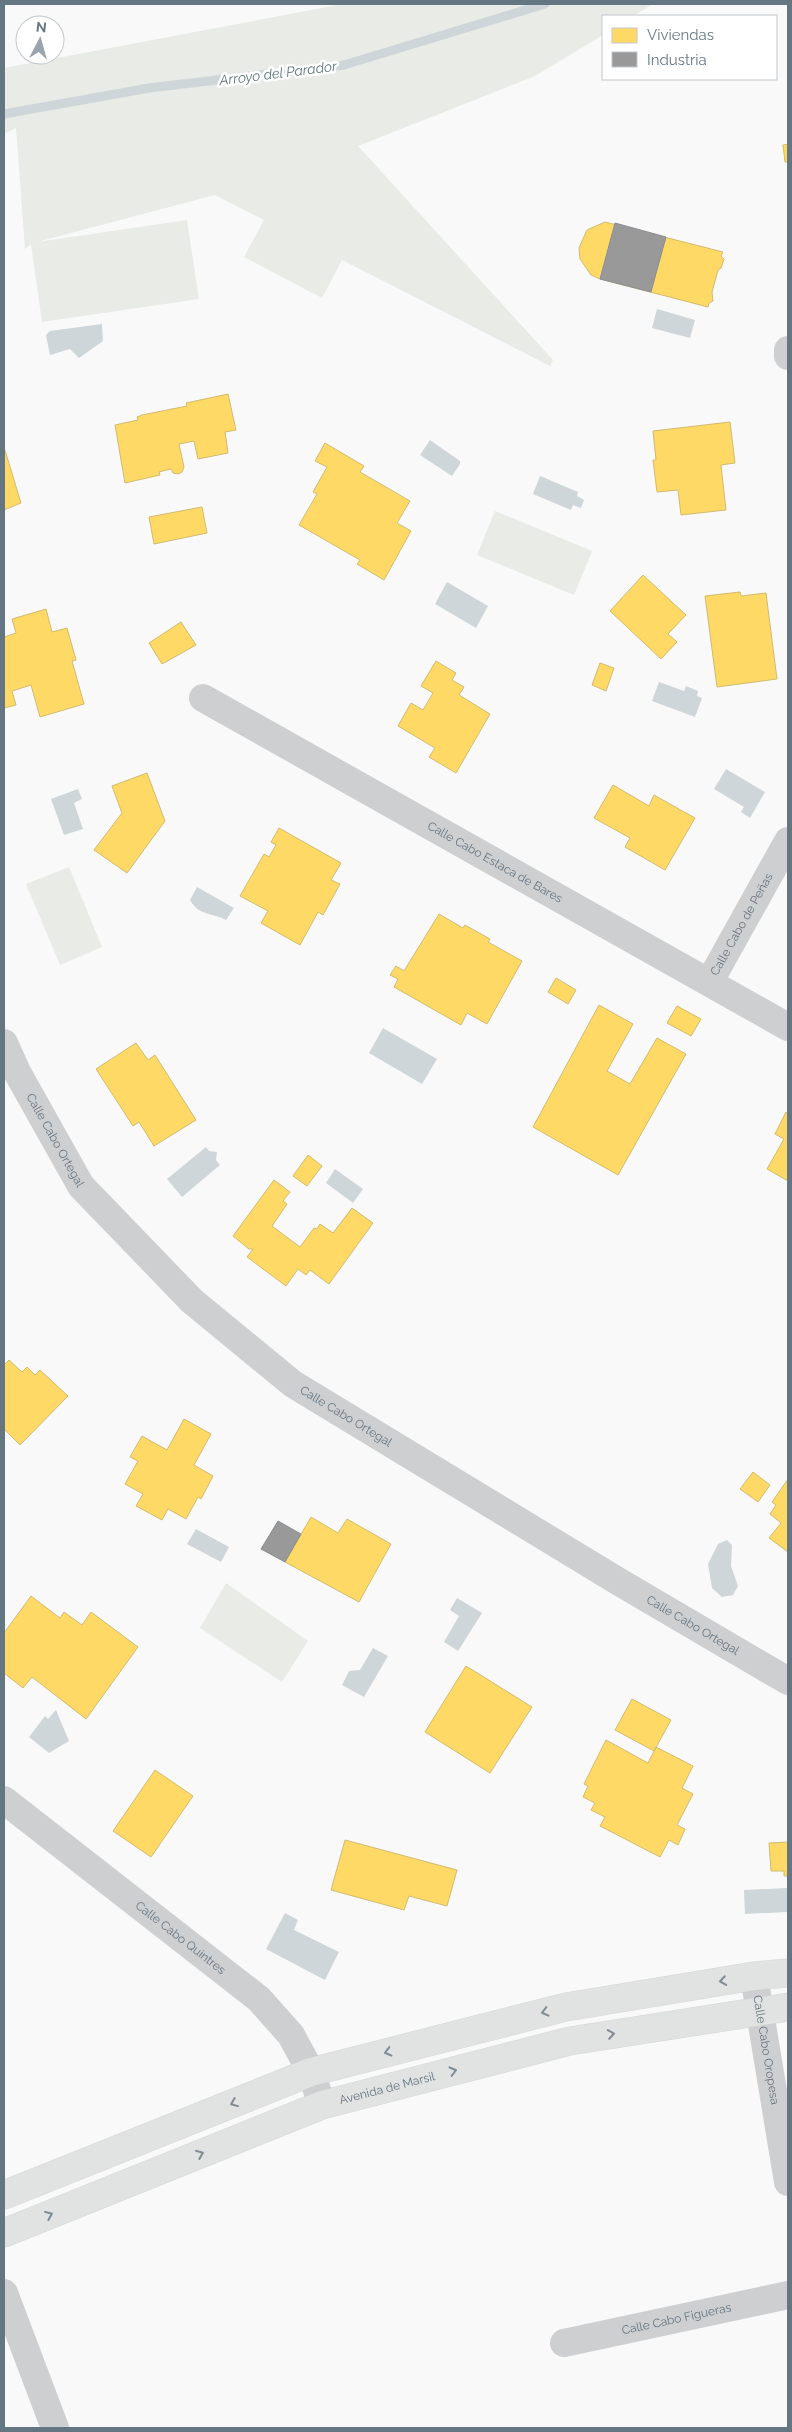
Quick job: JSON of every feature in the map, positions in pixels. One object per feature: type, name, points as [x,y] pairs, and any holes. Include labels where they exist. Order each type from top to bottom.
[{"type":"street","points":[[788,350],[788,356]]},
{"type":"street","name":"Calle Cabo Estaca de Bares","points":[[203,698],[788,1027]]},
{"type":"street","name":"Calle Cabo de Peñas","points":[[710,982],[788,841]]},
{"type":"street","name":"Calle Cabo Ortegal","points":[[4,1042],[17,1072],[81,1186],[192,1301],[293,1384],[616,1580],[788,1681]]},
{"type":"street","name":"Calle Cabo Quintres","points":[[4,1800],[259,1999],[291,2035],[311,2072],[322,2105]]},
{"type":"street","points":[[4,2195],[311,2072],[566,2007],[754,1976],[788,1973]]},
{"type":"street","name":"Calle Cabo Oropesa","points":[[754,1976],[788,2182]]},
{"type":"street","name":"Avenida de Marsil","points":[[4,2233],[322,2105],[570,2041],[788,2007]]},
{"type":"street","points":[[4,2293],[55,2428]]},
{"type":"street","name":"Calle Cabo Figueras","points":[[564,2343],[788,2295]]},
{"type":"shaded area","points":[[343,4],[653,4],[635,15],[602,15],[602,36],[535,76],[358,146],[553,360],[550,366],[342,260],[322,298],[244,257],[264,220],[215,195],[37,242],[187,220],[199,299],[42,322],[31,244],[25,249],[16,128],[4,134],[4,68],[20,65],[65,65],[65,56]]},
{"type":"shaded area","points":[[657,309],[695,320],[690,338],[652,328]]},
{"type":"shaded area","points":[[102,324],[103,341],[79,358],[70,349],[50,355],[46,335],[50,331]]},
{"type":"shaded area","points":[[430,440],[460,461],[452,476],[420,455]]},
{"type":"shaded area","points":[[540,476],[578,492],[577,496],[584,500],[581,508],[573,505],[571,510],[533,494]]},
{"type":"shaded area","points":[[495,511],[592,551],[574,595],[477,555]]},
{"type":"shaded area","points":[[447,582],[488,606],[476,628],[435,604]]},
{"type":"shaded area","points":[[659,682],[684,691],[686,686],[698,691],[697,696],[702,698],[695,717],[652,701]]},
{"type":"shaded area","points":[[726,769],[765,792],[750,818],[741,812],[744,807],[714,789]]},
{"type":"shaded area","points":[[78,789],[82,799],[74,803],[83,829],[64,835],[51,799]]},
{"type":"shaded area","points":[[69,867],[102,947],[60,965],[26,884]]},
{"type":"shaded area","points":[[197,887],[234,908],[226,920],[202,912],[194,905],[190,900]]},
{"type":"shaded area","points":[[383,1028],[437,1059],[422,1084],[369,1053]]},
{"type":"shaded area","points":[[206,1147],[209,1151],[217,1152],[216,1160],[220,1165],[182,1197],[167,1179]]},
{"type":"shaded area","points":[[335,1169],[363,1189],[353,1203],[326,1183]]},
{"type":"shaded area","points":[[196,1529],[229,1547],[221,1562],[187,1544]]},
{"type":"shaded area","points":[[727,1540],[732,1545],[731,1566],[738,1586],[733,1595],[722,1597],[712,1588],[708,1564],[718,1544]]},
{"type":"shaded area","points":[[226,1583],[308,1641],[282,1682],[200,1628]]},
{"type":"shaded area","points":[[457,1598],[482,1613],[458,1651],[444,1642],[459,1616],[450,1610]]},
{"type":"shaded area","points":[[373,1648],[388,1656],[364,1697],[342,1685],[349,1671],[360,1670]]},
{"type":"shaded area","points":[[56,1710],[69,1741],[49,1753],[29,1737],[45,1716],[48,1719]]},
{"type":"shaded area","points":[[788,1888],[788,1912],[745,1914],[744,1890]]},
{"type":"shaded area","points":[[285,1913],[298,1920],[294,1930],[339,1952],[325,1980],[266,1949]]},
{"type":"building: Viviendas","points":[[788,144],[788,162],[785,162],[783,145]]},
{"type":"building: Viviendas","points":[[605,222],[723,252],[721,256],[724,259],[721,268],[718,270],[712,292],[713,301],[709,303],[708,307],[591,275],[580,259],[579,248],[587,230]]},
{"type":"building: Viviendas","points":[[228,394],[236,430],[225,432],[228,453],[198,459],[194,441],[179,444],[184,467],[182,472],[178,474],[173,473],[171,469],[159,472],[160,475],[125,483],[115,425],[138,420],[137,417],[142,415],[187,406],[186,403]]},
{"type":"building: Viviendas","points":[[730,422],[735,463],[721,465],[726,510],[681,515],[678,490],[657,492],[653,460],[656,460],[653,431]]},
{"type":"building: Viviendas","points":[[325,443],[364,466],[360,472],[410,501],[397,523],[411,531],[384,580],[357,564],[360,560],[299,525],[317,494],[313,492],[327,467],[315,461]]},
{"type":"building: Viviendas","points":[[4,447],[21,503],[4,510]]},
{"type":"building: Viviendas","points":[[202,507],[207,533],[154,544],[149,517]]},
{"type":"building: Viviendas","points":[[643,575],[686,615],[668,634],[677,642],[661,659],[610,611]]},
{"type":"building: Viviendas","points":[[740,592],[741,596],[766,593],[777,679],[717,687],[705,596]]},
{"type":"building: Viviendas","points":[[46,609],[52,632],[67,628],[76,660],[72,661],[84,704],[40,717],[31,685],[12,691],[16,705],[4,708],[4,637],[16,633],[12,619]]},
{"type":"building: Viviendas","points":[[181,622],[196,645],[162,664],[149,643]]},
{"type":"building: Viviendas","points":[[436,661],[456,673],[452,680],[464,687],[459,695],[490,714],[456,773],[429,757],[435,748],[398,726],[411,703],[423,710],[433,693],[421,686]]},
{"type":"building: Viviendas","points":[[600,663],[614,668],[606,691],[592,685]]},
{"type":"building: Viviendas","points":[[147,773],[165,821],[127,873],[94,850],[122,813],[112,786]]},
{"type":"building: Viviendas","points":[[613,785],[649,806],[654,795],[695,818],[665,870],[625,847],[630,838],[594,818]]},
{"type":"building: Viviendas","points":[[279,828],[341,863],[331,880],[340,884],[323,915],[318,912],[300,945],[261,923],[268,911],[240,896],[264,854],[269,857],[276,845],[271,842]]},
{"type":"building: Viviendas","points":[[439,914],[463,928],[465,925],[490,939],[488,942],[522,961],[487,1024],[467,1013],[461,1025],[394,987],[398,979],[390,975],[396,966],[404,971]]},
{"type":"building: Viviendas","points":[[556,978],[576,990],[568,1004],[548,992]]},
{"type":"building: Viviendas","points":[[599,1005],[633,1024],[607,1071],[630,1084],[657,1038],[686,1054],[618,1175],[533,1127]]},
{"type":"building: Viviendas","points":[[677,1006],[701,1019],[691,1036],[667,1023]]},
{"type":"building: Viviendas","points":[[136,1043],[148,1060],[155,1055],[196,1120],[154,1146],[139,1122],[133,1126],[96,1069]]},
{"type":"building: Viviendas","points":[[786,1112],[788,1114],[788,1181],[767,1169],[784,1139],[775,1134]]},
{"type":"building: Viviendas","points":[[308,1155],[322,1166],[307,1186],[293,1176]]},
{"type":"building: Viviendas","points":[[274,1180],[290,1192],[283,1201],[287,1204],[272,1226],[300,1247],[314,1228],[317,1229],[320,1224],[333,1233],[352,1208],[373,1223],[329,1284],[310,1270],[306,1275],[298,1269],[286,1286],[247,1257],[253,1249],[249,1249],[233,1236]]},
{"type":"building: Viviendas","points":[[9,1360],[22,1372],[27,1367],[35,1375],[40,1370],[68,1396],[20,1445],[4,1429],[4,1365]]},
{"type":"building: Viviendas","points":[[184,1419],[211,1434],[194,1465],[213,1476],[201,1499],[198,1497],[186,1519],[168,1509],[162,1520],[136,1506],[143,1494],[125,1484],[138,1461],[130,1457],[142,1436],[167,1450]]},
{"type":"building: Viviendas","points":[[753,1472],[770,1485],[758,1502],[740,1489]]},
{"type":"building: Viviendas","points":[[788,1479],[788,1552],[769,1538],[781,1523],[770,1514],[776,1505],[772,1502]]},
{"type":"building: Viviendas","points":[[311,1517],[338,1533],[347,1519],[391,1544],[359,1602],[285,1562]]},
{"type":"building: Viviendas","points":[[31,1596],[60,1618],[64,1612],[82,1625],[91,1612],[138,1647],[86,1719],[32,1677],[23,1688],[4,1673],[4,1633]]},
{"type":"building: Viviendas","points":[[466,1666],[532,1707],[490,1773],[425,1732]]},
{"type":"building: Viviendas","points":[[632,1699],[671,1720],[654,1751],[615,1730]]},
{"type":"building: Viviendas","points":[[606,1740],[648,1763],[656,1747],[693,1766],[682,1788],[693,1794],[677,1825],[685,1829],[678,1845],[669,1840],[660,1857],[600,1826],[605,1817],[591,1810],[595,1803],[583,1797],[588,1786],[584,1784]]},
{"type":"building: Viviendas","points":[[155,1770],[193,1796],[151,1857],[113,1831]]},
{"type":"building: Viviendas","points":[[345,1840],[457,1870],[447,1906],[409,1896],[404,1910],[331,1890]]},
{"type":"building: Viviendas","points":[[788,1842],[788,1876],[784,1876],[784,1871],[771,1871],[769,1843]]},
{"type":"building: Industria","points":[[615,223],[666,237],[651,292],[600,279]]},
{"type":"building: Industria","points":[[278,1521],[301,1534],[285,1562],[261,1549]]},
{"type":"waterway","name":"Arroyo del Parador","points":[[4,114],[149,88],[344,65],[545,4]]}]
